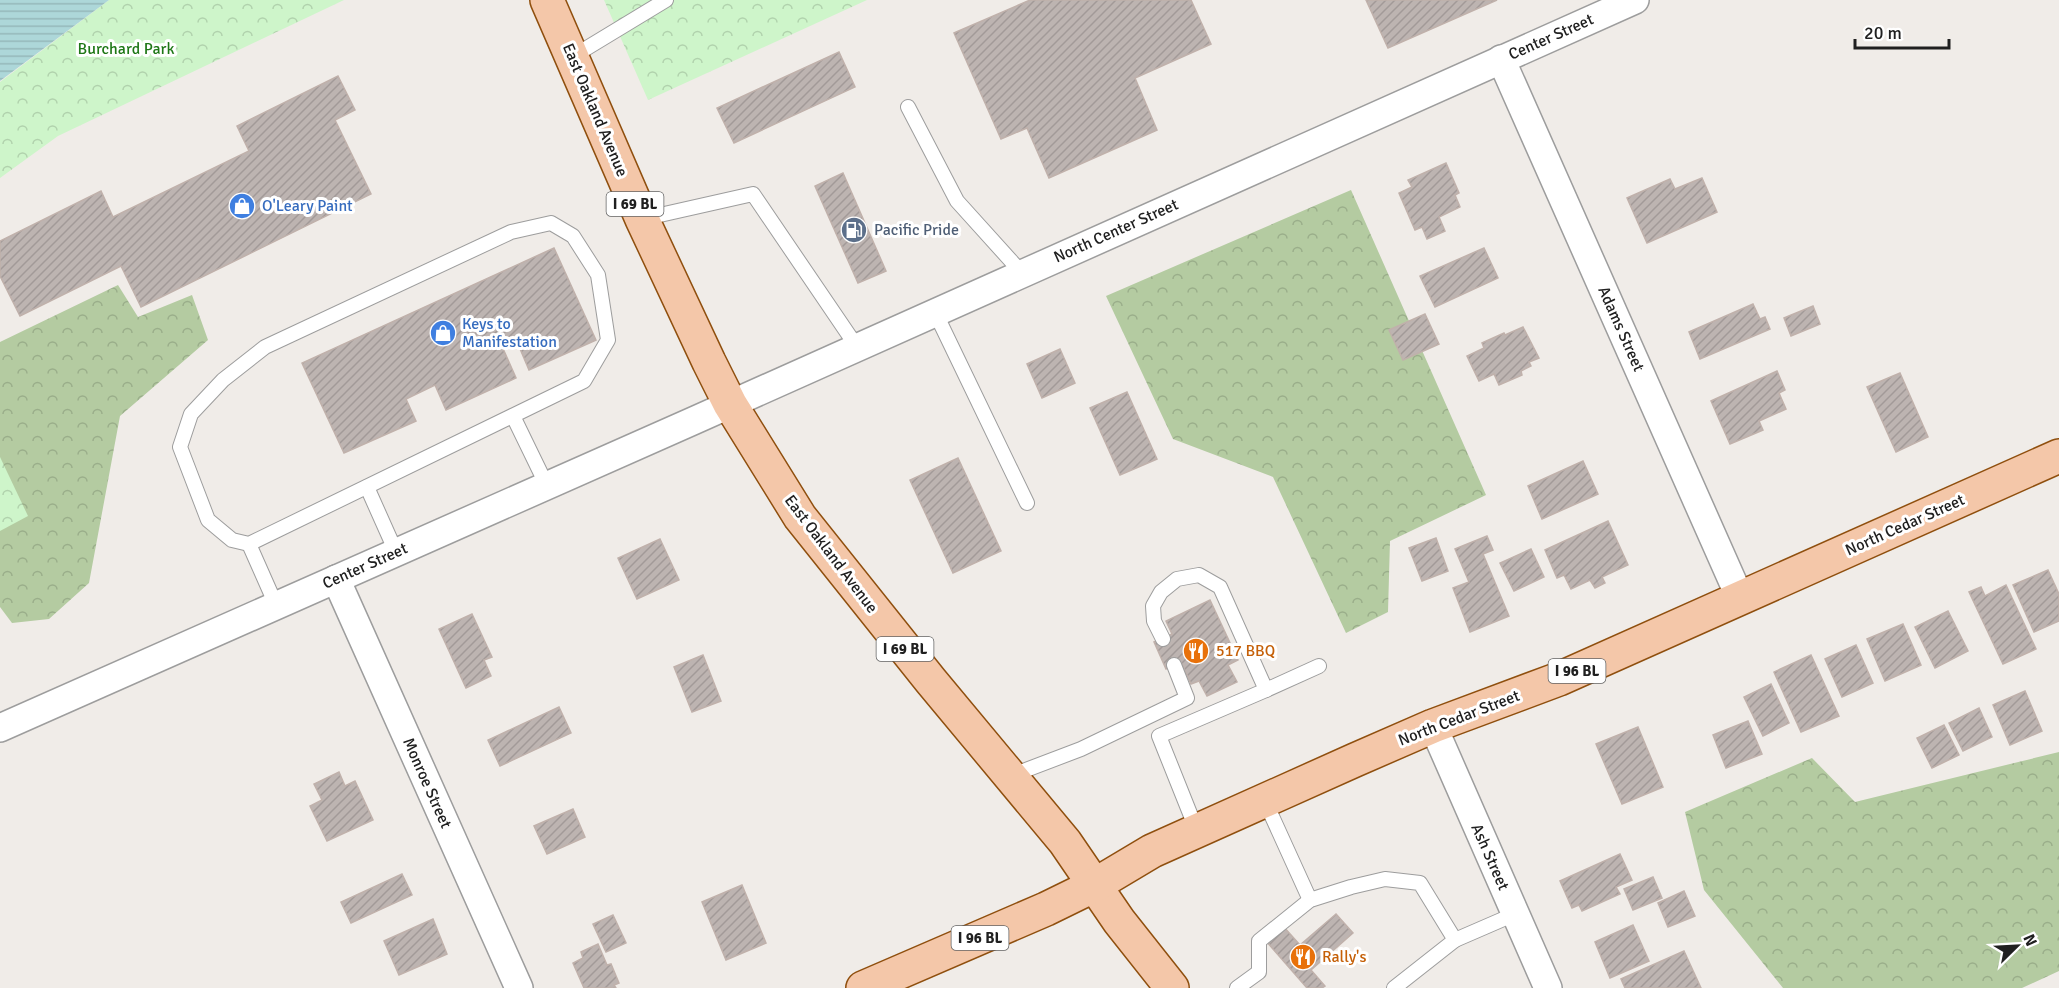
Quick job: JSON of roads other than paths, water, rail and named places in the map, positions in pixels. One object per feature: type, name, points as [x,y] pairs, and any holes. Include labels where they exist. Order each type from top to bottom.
[{"type":"main road","name":"East Oakland Avenue","points":[[547,0],[642,219],[730,404],[800,517],[931,681],[1065,842],[1119,921],[1172,988]]},
{"type":"main road","name":"North Cedar Street","points":[[863,988],[1095,885],[1152,851],[1433,726],[1559,679],[2059,456]]},
{"type":"street","name":"Center Street","points":[[1501,59],[1635,0]]},
{"type":"street","name":"North Center Street","points":[[730,404],[1501,59]]},
{"type":"street","name":"Adams Street","points":[[1501,59],[1740,598]]},
{"type":"street","name":"Center Street","points":[[0,728],[730,404]]},
{"type":"street","name":"Monroe Street","points":[[336,579],[519,988]]},
{"type":"street","name":"Ash Street","points":[[1433,726],[1548,988]]},
{"type":"lane","points":[[572,57],[666,0]]},
{"type":"lane","points":[[908,107],[957,201],[1022,273]]},
{"type":"lane","points":[[642,219],[753,194],[857,347]]},
{"type":"lane","points":[[551,223],[573,236],[598,275],[608,340],[584,381],[367,487],[249,544],[232,540],[208,520],[180,447],[191,414],[223,380],[265,347],[511,232],[551,223]]},
{"type":"lane","points":[[935,312],[1028,503]]},
{"type":"lane","points":[[513,416],[547,486]]},
{"type":"lane","points":[[367,487],[396,552]]},
{"type":"lane","points":[[249,544],[276,605]]},
{"type":"lane","points":[[1163,639],[1154,621],[1153,606],[1161,592],[1177,579],[1199,575],[1220,587],[1266,690]]},
{"type":"lane","points":[[1010,776],[1081,749],[1187,698],[1174,665]]},
{"type":"lane","points":[[1197,831],[1159,736],[1319,666]]},
{"type":"lane","points":[[1265,801],[1310,900]]},
{"type":"lane","points":[[1237,988],[1259,972],[1259,941],[1310,900],[1385,879],[1420,883],[1455,940]]},
{"type":"lane","points":[[1395,988],[1455,940],[1515,914]]},
{"type":"water","points":[[0,0],[109,0],[0,81]]},
{"type":"place","name":"O'Leary Paint","points":[[242,206]]},
{"type":"place","name":"Pacific Pride","points":[[854,230]]},
{"type":"place","name":"Keys to Manifestation","points":[[443,333]]},
{"type":"place","name":"517 BBQ","points":[[1196,651]]},
{"type":"place","name":"Rally's","points":[[1303,957]]},
{"type":"park label","name":"Burchard Park","points":[[126,49]]}]
